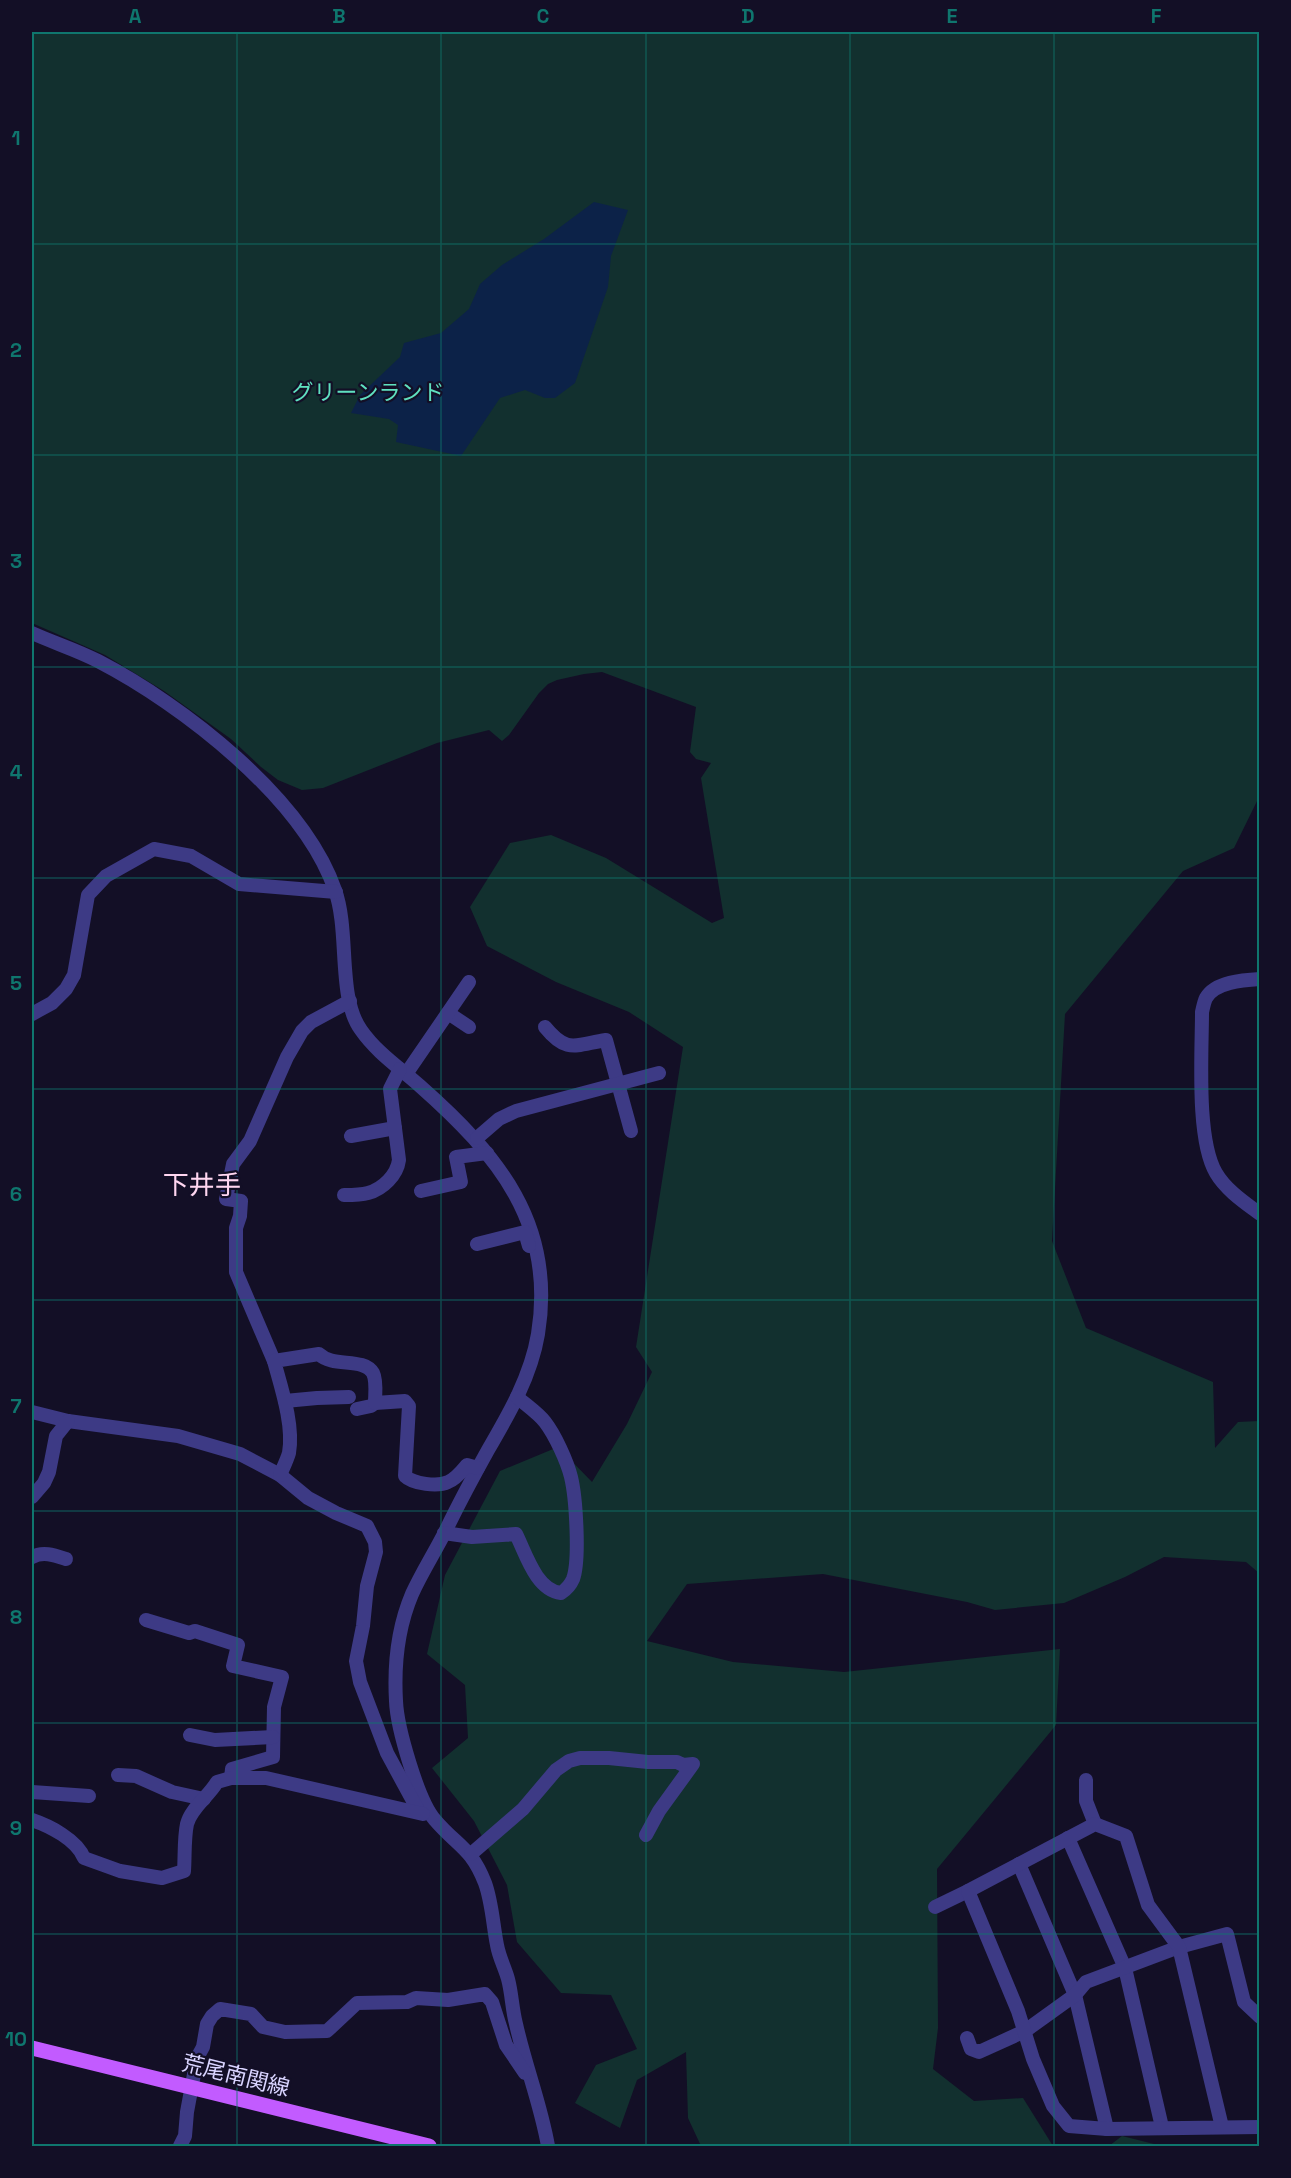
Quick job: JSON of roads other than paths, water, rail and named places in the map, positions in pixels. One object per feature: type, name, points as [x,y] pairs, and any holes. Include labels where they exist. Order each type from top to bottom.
[{"type":"main road","name":"荒尾南関線","points":[[32,2048],[429,2146]]},
{"type":"street","points":[[32,633],[102,663],[185,717],[266,785],[288,810],[326,867],[336,892],[342,913],[350,1001],[357,1026],[373,1045],[477,1138],[507,1180],[524,1209],[540,1261],[542,1295],[537,1340],[517,1397],[410,1598],[399,1638],[396,1705],[412,1768],[432,1818]]},
{"type":"street","points":[[32,1014],[52,1003],[66,989],[74,975],[88,895],[106,876],[154,849],[191,856],[239,884],[336,892]]},
{"type":"street","points":[[1260,979],[1243,980],[1217,987],[1206,997],[1202,1012],[1203,1116],[1208,1154],[1216,1174],[1232,1192],[1260,1214]]},
{"type":"street","points":[[344,1195],[369,1193],[393,1177],[398,1169],[399,1160],[390,1089],[469,982]]},
{"type":"street","points":[[280,1475],[289,1452],[289,1426],[285,1401],[274,1361],[236,1272],[236,1228],[241,1201],[226,1198],[228,1180],[233,1164],[250,1141],[286,1057],[302,1031],[311,1022],[350,1001]]},
{"type":"street","points":[[448,1013],[469,1027]]},
{"type":"street","points":[[545,1027],[560,1044],[571,1045],[606,1040],[631,1131]]},
{"type":"street","points":[[477,1138],[499,1119],[516,1111],[659,1073]]},
{"type":"street","points":[[351,1136],[395,1128]]},
{"type":"street","points":[[421,1191],[461,1182],[456,1157],[487,1153]]},
{"type":"street","points":[[477,1244],[525,1233],[532,1262],[533,1293],[542,1295]]},
{"type":"street","points":[[274,1361],[319,1354],[325,1360],[365,1366],[373,1373],[375,1402]]},
{"type":"street","points":[[285,1401],[349,1397]]},
{"type":"street","points":[[444,1533],[472,1537],[516,1534],[546,1587],[553,1592],[561,1593],[568,1588],[573,1579],[576,1562],[575,1511],[571,1477],[556,1441],[545,1422],[517,1397]]},
{"type":"street","points":[[357,1409],[371,1406],[375,1402],[405,1401],[409,1406],[405,1476],[410,1481],[447,1483],[467,1465],[478,1468]]},
{"type":"street","points":[[32,1412],[68,1421],[178,1436],[240,1454],[280,1475],[308,1498],[367,1526],[375,1542],[376,1552],[367,1586],[356,1660],[360,1682],[387,1754],[419,1812]]},
{"type":"street","points":[[32,1497],[44,1483],[49,1472],[56,1436],[68,1421]]},
{"type":"street","points":[[32,1557],[38,1554],[51,1554],[66,1559]]},
{"type":"street","points":[[146,1620],[189,1633],[195,1631],[238,1645],[233,1666],[282,1677],[273,1707],[273,1757],[232,1769],[231,1778]]},
{"type":"street","points":[[190,1735],[215,1740],[273,1737]]},
{"type":"street","points":[[471,1854],[523,1809],[556,1770],[569,1761],[580,1758],[609,1758],[693,1764],[659,1811],[646,1835]]},
{"type":"street","points":[[118,1775],[136,1776],[172,1792],[204,1799]]},
{"type":"street","points":[[32,1820],[73,1843],[81,1850],[84,1858],[120,1871],[162,1878],[184,1871],[187,1822],[217,1782],[231,1778],[266,1778],[419,1812],[432,1818],[471,1854],[487,1889],[497,1946],[508,1979],[514,2019],[548,2146]]},
{"type":"street","points":[[1086,1780],[1086,1801],[1095,1824],[1126,1836],[1148,1905],[1179,1947],[1222,2127]]},
{"type":"street","points":[[32,1792],[89,1796]]},
{"type":"street","points":[[934,1907],[1095,1824]]},
{"type":"street","points":[[1068,1838],[1125,1968],[1162,2127]]},
{"type":"street","points":[[1019,1864],[1075,1995],[1107,2129]]},
{"type":"street","points":[[968,1891],[1053,2106],[1069,2126],[1107,2129],[1260,2127]]},
{"type":"street","points":[[967,2038],[971,2049],[979,2052],[1025,2031],[1075,1995],[1086,1982],[1179,1947],[1227,1934],[1244,2002],[1260,2017]]},
{"type":"street","points":[[180,2146],[185,2136],[197,2058],[203,2048],[207,2024],[220,2009],[251,2014],[262,2027],[285,2032],[327,2031],[357,2002],[407,2002],[416,1998],[448,2000],[485,1994],[492,2002],[506,2045],[515,2062],[530,2079]]},
{"type":"water","points":[[594,202],[628,210],[611,256],[608,287],[575,383],[555,398],[545,398],[525,390],[500,398],[461,456],[396,442],[398,425],[389,419],[351,413],[360,395],[400,357],[404,343],[441,333],[469,309],[480,284],[502,265],[544,239]]},
{"type":"district","name":"下井手","points":[[202,1185]]},
{"type":"park label","name":"グリーンランド","points":[[368,392]]}]
